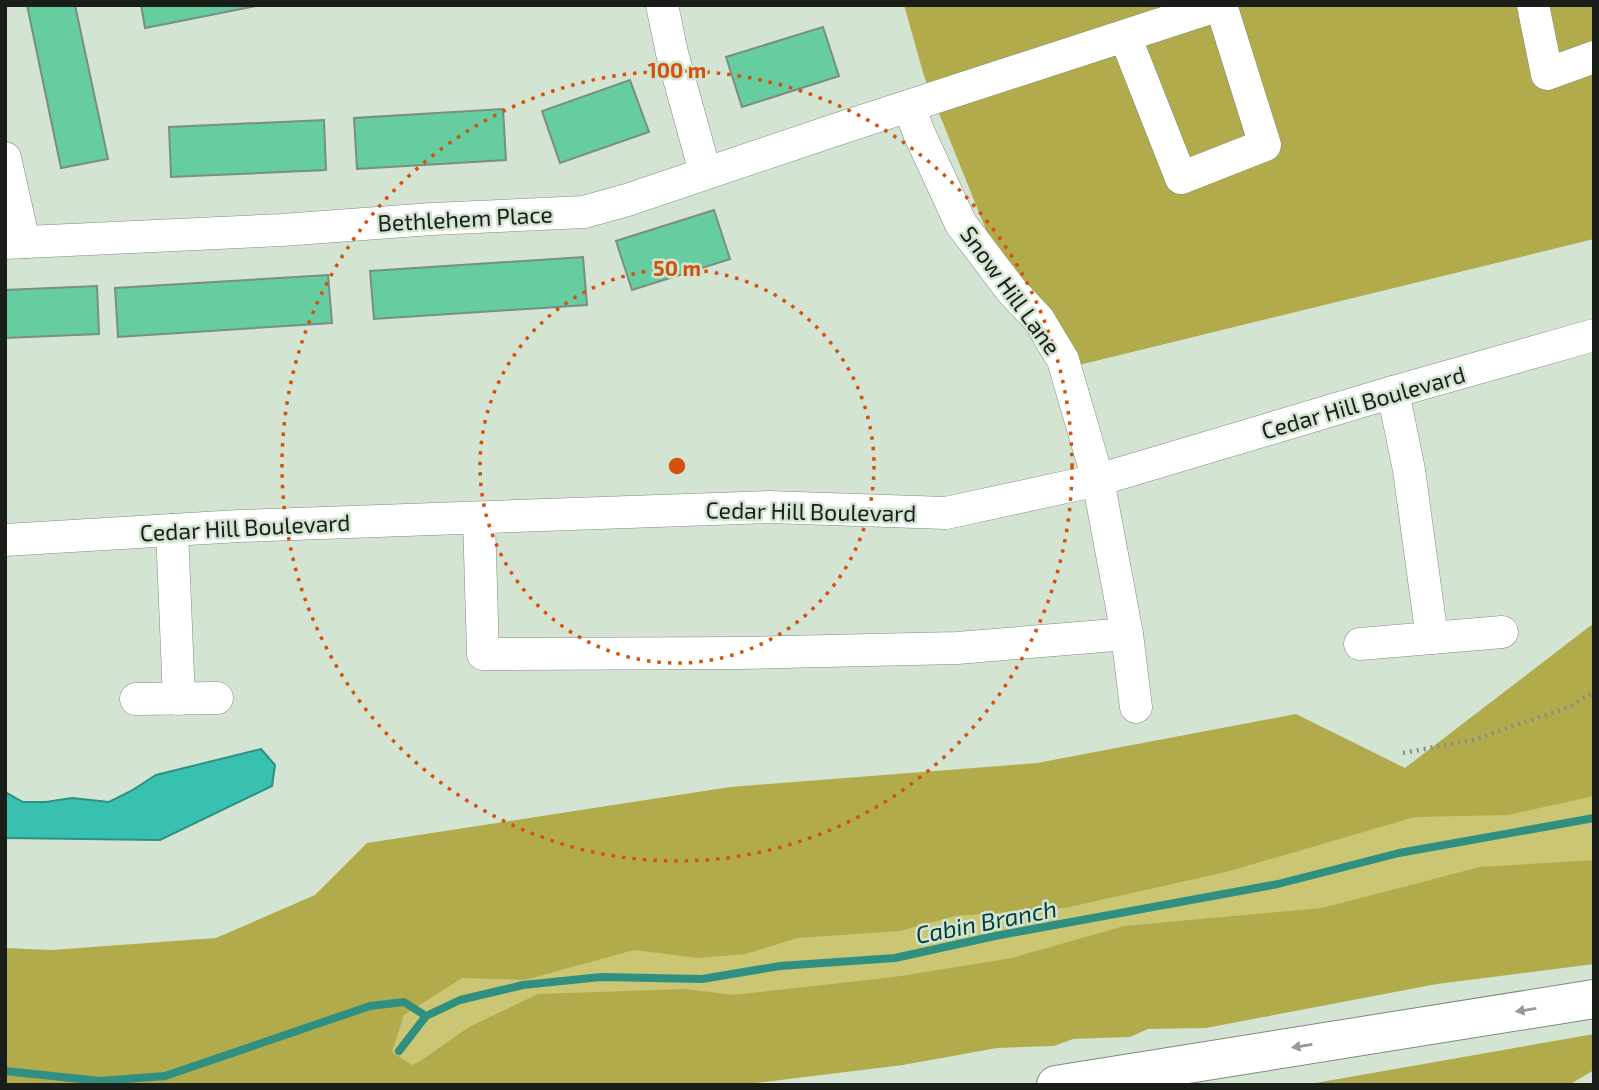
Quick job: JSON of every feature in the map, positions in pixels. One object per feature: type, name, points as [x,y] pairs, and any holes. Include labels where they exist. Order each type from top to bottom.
[{"type":"highway","points":[[1056,1085],[1594,999]]},
{"type":"street","points":[[662,5],[672,53],[705,172]]},
{"type":"street","points":[[1125,36],[1181,178],[1265,145],[1220,5]]},
{"type":"street","name":"Bethlehem Place","points":[[15,243],[584,212],[1220,5]]},
{"type":"street","points":[[1533,5],[1547,74],[1594,57]]},
{"type":"street","name":"Snow Hill Lane","points":[[909,106],[961,224],[1011,290],[1039,320],[1063,360],[1098,480],[1127,634],[1136,706]]},
{"type":"street","points":[[5,158],[15,243]]},
{"type":"street","name":"Cedar Hill Boulevard","points":[[5,540],[172,530],[769,507],[946,513],[1098,480],[1594,335]]},
{"type":"street","points":[[1393,392],[1409,470],[1432,638]]},
{"type":"street","points":[[479,518],[483,654],[742,653],[957,648],[1127,634]]},
{"type":"street","points":[[172,530],[179,699]]},
{"type":"street","points":[[1360,643],[1502,632]]},
{"type":"street","points":[[136,699],[218,698]]},
{"type":"path","points":[[1403,752],[1473,740],[1569,707],[1594,692]]},
{"type":"shaded area","points":[[904,5],[1594,5],[1594,239],[1079,365],[999,262],[924,76]]},
{"type":"shaded area","points":[[1594,623],[1594,796],[1508,815],[1415,817],[1226,872],[1065,908],[955,916],[900,931],[797,938],[746,954],[698,958],[634,950],[525,980],[462,978],[404,1015],[392,1052],[412,1065],[469,1027],[538,994],[686,989],[733,995],[894,977],[1012,958],[1124,926],[1322,908],[1480,867],[1594,860],[1594,964],[1437,984],[1206,1028],[1148,1029],[1130,1037],[1073,1039],[1054,1046],[997,1048],[903,1065],[739,1085],[5,1084],[5,948],[51,950],[216,938],[315,895],[367,843],[730,787],[1037,763],[1296,714],[1405,768]]},
{"type":"shaded area","points":[[1594,742],[1594,933],[634,1085],[5,1085],[5,1038],[448,949]]},
{"type":"shaded area","points":[[1594,1034],[1594,1070],[1569,1085],[1304,1085]]},
{"type":"water","points":[[261,749],[275,765],[272,786],[160,840],[5,838],[5,792],[23,802],[72,798],[109,802],[156,775]]},
{"type":"building","points":[[27,5],[75,5],[108,159],[61,168]]},
{"type":"building","points":[[141,5],[261,5],[145,28]]},
{"type":"building","points":[[823,27],[839,76],[742,107],[726,57]]},
{"type":"building","points":[[630,80],[649,132],[560,163],[542,111]]},
{"type":"building","points":[[503,109],[506,160],[357,169],[354,118]]},
{"type":"building","points":[[324,120],[326,170],[171,177],[169,127]]},
{"type":"building","points":[[714,210],[730,259],[632,290],[616,241]]},
{"type":"building","points":[[583,257],[587,305],[374,319],[370,271]]},
{"type":"building","points":[[328,275],[332,323],[118,337],[115,288]]},
{"type":"building","points":[[97,286],[99,334],[5,338],[5,290]]},
{"type":"waterway","name":"Cabin Branch","points":[[399,1051],[426,1016],[460,1000],[523,985],[601,977],[702,979],[780,966],[895,958],[995,936],[1278,884],[1399,853],[1594,818]]},
{"type":"waterway","points":[[5,1071],[100,1081],[165,1076],[370,1006],[404,1002],[426,1016]]}]
